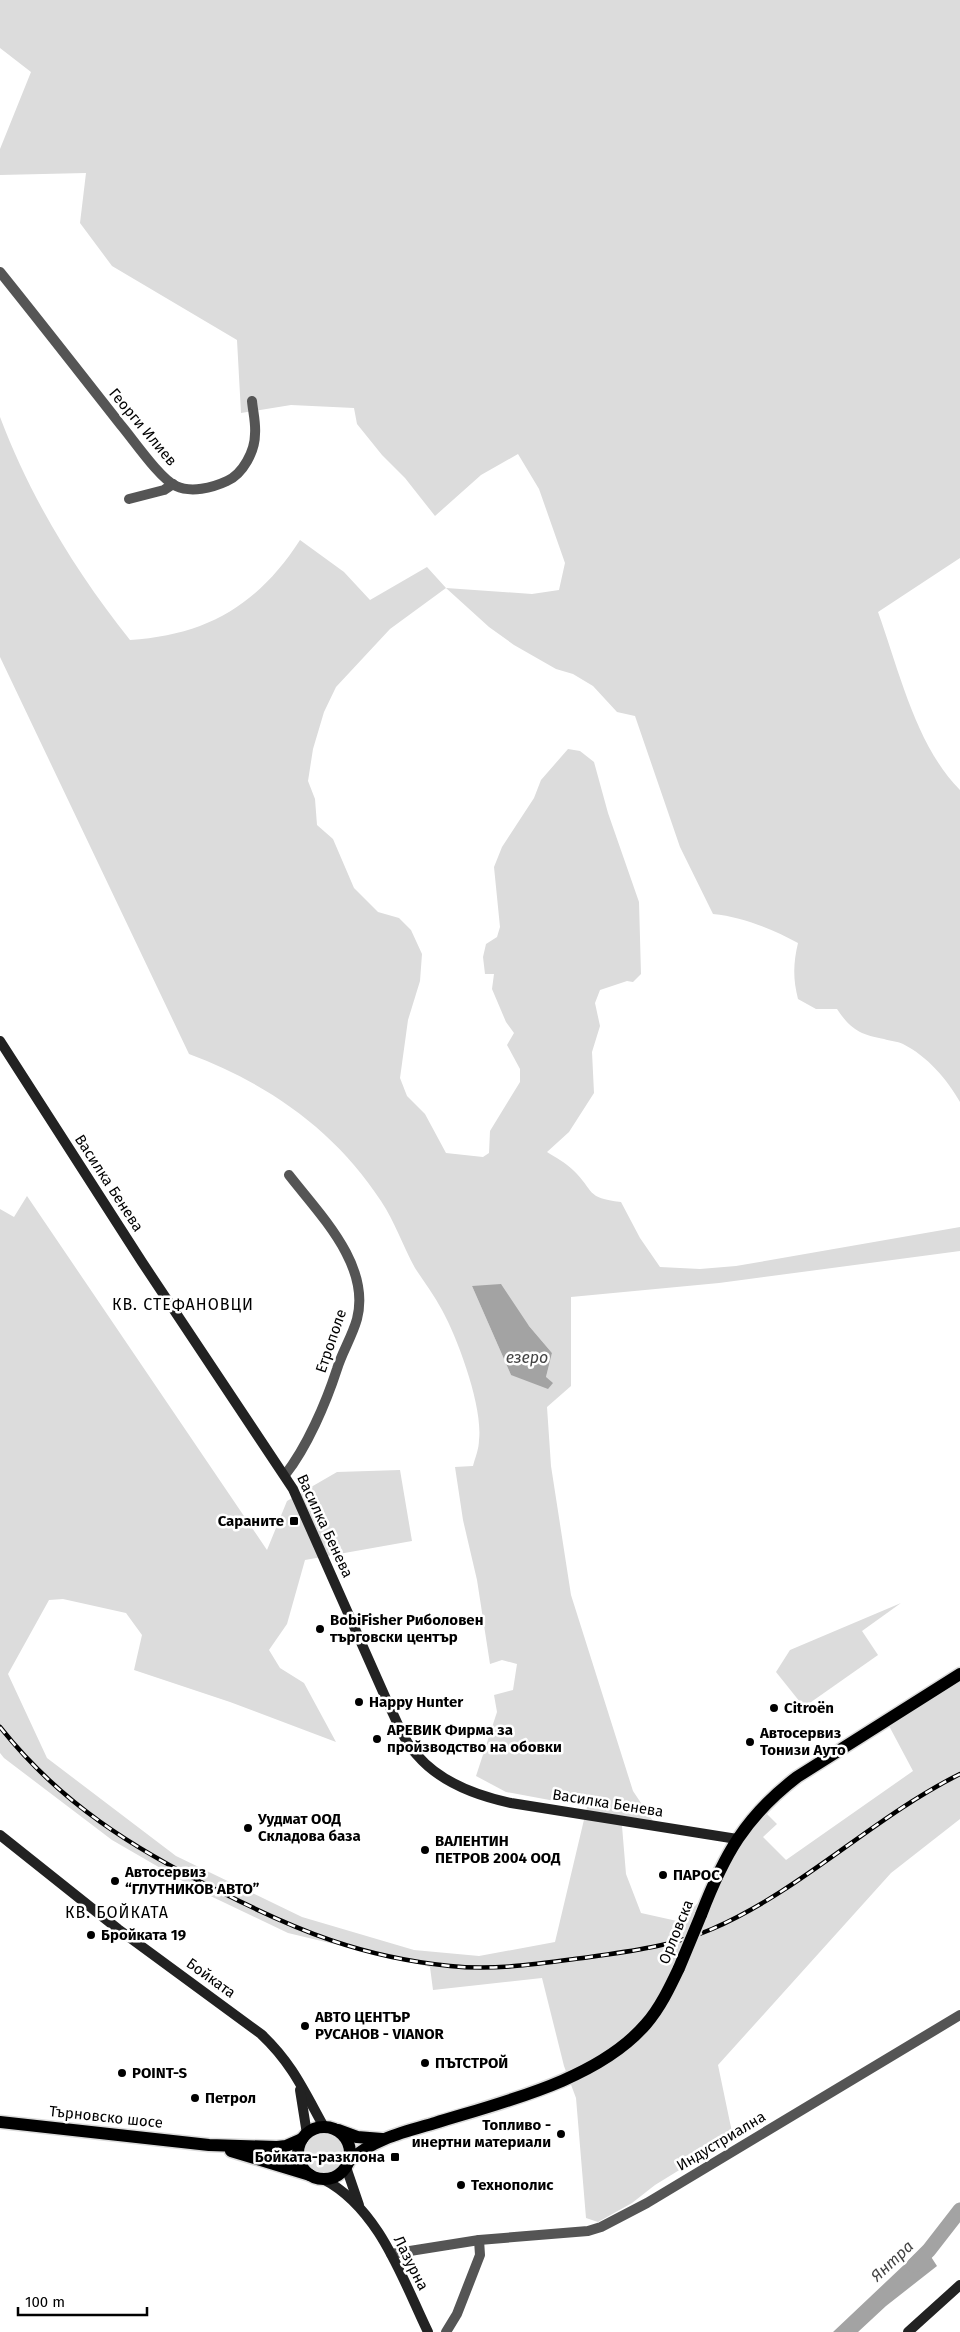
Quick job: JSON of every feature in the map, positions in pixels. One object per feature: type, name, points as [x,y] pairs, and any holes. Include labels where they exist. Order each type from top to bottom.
[{"type":"main road","name":"Орловска","points":[[347,2164],[363,2149],[382,2140],[490,2106],[591,2068],[624,2046],[647,2023],[679,1968],[723,1863],[762,1806],[797,1777],[960,1674]]},
{"type":"main road","name":"Търновско шосе","points":[[0,2122],[209,2145],[277,2147],[286,2146],[304,2136]]},
{"type":"main road","name":"Орловска","points":[[328,2128],[357,2137],[382,2140]]},
{"type":"main road","points":[[328,2128],[339,2132],[348,2145],[347,2164],[336,2176],[317,2177],[300,2163],[298,2155],[304,2136],[328,2128]]},
{"type":"main road","name":"Търновско шосе","points":[[209,2145],[317,2177]]},
{"type":"street","name":"Георги Илиев","points":[[0,272],[132,439],[173,484],[184,489],[206,488],[230,480],[239,472],[246,463],[255,440],[252,401]]},
{"type":"street","points":[[129,498],[164,490],[173,484]]},
{"type":"street","name":"Василка Бенева","points":[[0,1041],[147,1270],[285,1475],[305,1514],[401,1730],[416,1755],[477,1795],[737,1840]]},
{"type":"street","name":"Етрополе","points":[[285,1475],[296,1462],[318,1413],[327,1398],[337,1366],[355,1326],[359,1300],[352,1269],[336,1236],[289,1176]]},
{"type":"street","name":"Бойката","points":[[0,1835],[118,1929],[261,2034],[276,2048],[294,2070],[299,2082],[328,2128]]},
{"type":"street","name":"Индустриална","points":[[391,2254],[479,2240],[583,2232],[602,2227],[647,2203],[960,2015]]},
{"type":"street","name":"Бойката","points":[[299,2082],[304,2136]]},
{"type":"street","name":"Лазурна","points":[[347,2164],[350,2182],[362,2211],[391,2254],[428,2332]]},
{"type":"street","name":"Лазурна","points":[[317,2177],[339,2189],[362,2211]]},
{"type":"street","points":[[446,2332],[457,2314],[480,2255],[479,2240]]},
{"type":"street","points":[[908,2332],[960,2285]]},
{"type":"shaded area","points":[[0,0],[960,0],[960,558],[878,612],[920,730],[945,772],[960,790],[960,1102],[936,1069],[912,1049],[901,1043],[862,1033],[847,1022],[837,1009],[816,1009],[798,999],[794,971],[798,943],[757,924],[713,914],[680,847],[635,716],[617,712],[593,686],[573,674],[556,669],[514,645],[489,627],[446,588],[532,594],[559,590],[565,563],[539,489],[518,454],[481,475],[435,516],[405,478],[382,455],[357,424],[354,408],[291,405],[241,413],[237,340],[112,266],[80,223],[86,173],[0,175],[0,149],[31,72],[0,48]]},
{"type":"shaded area","points":[[0,417],[26,477],[56,534],[91,588],[130,640],[158,637],[183,631],[207,623],[228,612],[248,599],[267,582],[284,563],[300,540],[344,572],[370,600],[427,567],[446,588],[390,629],[336,687],[324,712],[313,749],[308,781],[315,799],[317,825],[333,839],[354,888],[378,912],[399,918],[411,930],[422,954],[420,981],[408,1020],[400,1078],[407,1096],[425,1114],[446,1153],[483,1157],[489,1153],[490,1131],[520,1082],[520,1069],[507,1045],[514,1033],[506,1022],[492,989],[494,974],[485,974],[483,957],[486,944],[497,937],[500,927],[494,867],[502,847],[534,798],[541,780],[568,749],[580,751],[594,762],[608,813],[639,902],[641,974],[633,982],[627,981],[600,990],[595,1003],[600,1026],[592,1052],[594,1093],[569,1132],[547,1152],[570,1167],[596,1196],[621,1202],[640,1238],[660,1267],[700,1269],[736,1266],[960,1227],[960,1251],[719,1283],[571,1297],[571,1386],[547,1407],[551,1466],[571,1595],[633,1791],[653,1821],[622,1826],[626,1874],[641,1913],[677,1921],[695,1906],[727,1871],[763,1810],[777,1824],[763,1837],[786,1860],[913,1771],[888,1724],[960,1678],[960,1819],[891,1873],[718,2065],[733,2137],[655,2185],[632,2203],[598,2222],[586,2218],[576,2098],[564,2066],[542,1978],[433,1990],[430,1967],[288,1933],[200,1891],[112,1840],[0,1753],[0,1209],[14,1217],[27,1196],[267,1550],[287,1501],[337,1472],[400,1470],[412,1541],[305,1560],[287,1624],[269,1650],[280,1668],[304,1683],[336,1742],[230,1702],[134,1670],[142,1635],[126,1613],[63,1599],[49,1600],[8,1674],[47,1758],[176,1856],[302,1917],[414,1950],[479,1956],[555,1942],[587,1807],[506,1792],[476,1776],[497,1712],[494,1695],[513,1690],[517,1664],[502,1660],[490,1664],[477,1580],[463,1520],[455,1467],[473,1466],[478,1447],[479,1426],[473,1392],[462,1355],[442,1310],[415,1268],[386,1209],[363,1175],[343,1152],[321,1131],[272,1095],[245,1079],[189,1054],[0,657]],"holes":[[[472,1286],[529,1326],[552,1353],[546,1377],[511,1375]]]},
{"type":"shaded area","points":[[901,1603],[862,1631],[878,1655],[804,1707],[776,1672],[790,1650]]},
{"type":"shaded area","points":[[324,2134],[338,2139],[343,2153],[338,2167],[324,2172],[310,2167],[305,2153],[310,2139]]},
{"type":"water","name":"езеро","points":[[501,1284],[529,1326],[552,1353],[546,1377],[553,1383],[548,1389],[511,1375],[472,1286]]},
{"type":"water","points":[[924,2246],[937,2266],[886,2306],[858,2332],[833,2332]]},
{"type":"waterway","name":"Янтра","points":[[914,2265],[929,2250],[960,2210]]},
{"type":"railway","points":[[0,1727],[48,1779],[100,1822],[157,1858],[248,1905],[303,1930],[359,1949],[418,1962],[485,1968],[520,1966],[652,1947],[682,1940],[712,1929],[776,1895],[897,1811],[960,1774]]},
{"type":"place","name":"Сараните","points":[[294,1521]]},
{"type":"place","name":"BobiFisher Риболовен търговски център","points":[[320,1629]]},
{"type":"place","name":"Happy Hunter","points":[[359,1702]]},
{"type":"place","name":"Citroën","points":[[774,1708]]},
{"type":"place","name":"АРЕВИК Фирма за пройзводство на обовки","points":[[377,1739]]},
{"type":"place","name":"Автосервиз Тонизи Ауто","points":[[750,1742]]},
{"type":"place","name":"Уудмат ООД Складова база","points":[[248,1828]]},
{"type":"place","name":"ВАЛЕНТИН ПЕТРОВ 2004 ООД","points":[[425,1850]]},
{"type":"place","name":"ПАРОС","points":[[663,1875]]},
{"type":"place","name":"Автосервиз “ГЛУТНИКОВ АВТО”","points":[[115,1881]]},
{"type":"place","name":"Бройката 19","points":[[91,1935]]},
{"type":"place","name":"АВТО ЦЕНТЪР РУСАНОВ - VIANOR","points":[[305,2026]]},
{"type":"place","name":"ПЪТСТРОЙ","points":[[425,2063]]},
{"type":"place","name":"POINT-S","points":[[122,2073]]},
{"type":"place","name":"Петрол","points":[[195,2098]]},
{"type":"place","name":"Топливо - инертни материали","points":[[561,2134]]},
{"type":"place","name":"Бойката-разклона","points":[[395,2157]]},
{"type":"place","name":"Технополис","points":[[461,2185]]},
{"type":"district","name":"КВ. СТЕФАНОВЦИ","points":[[183,1304]]},
{"type":"district","name":"КВ. БОЙКАТА","points":[[117,1912]]}]
